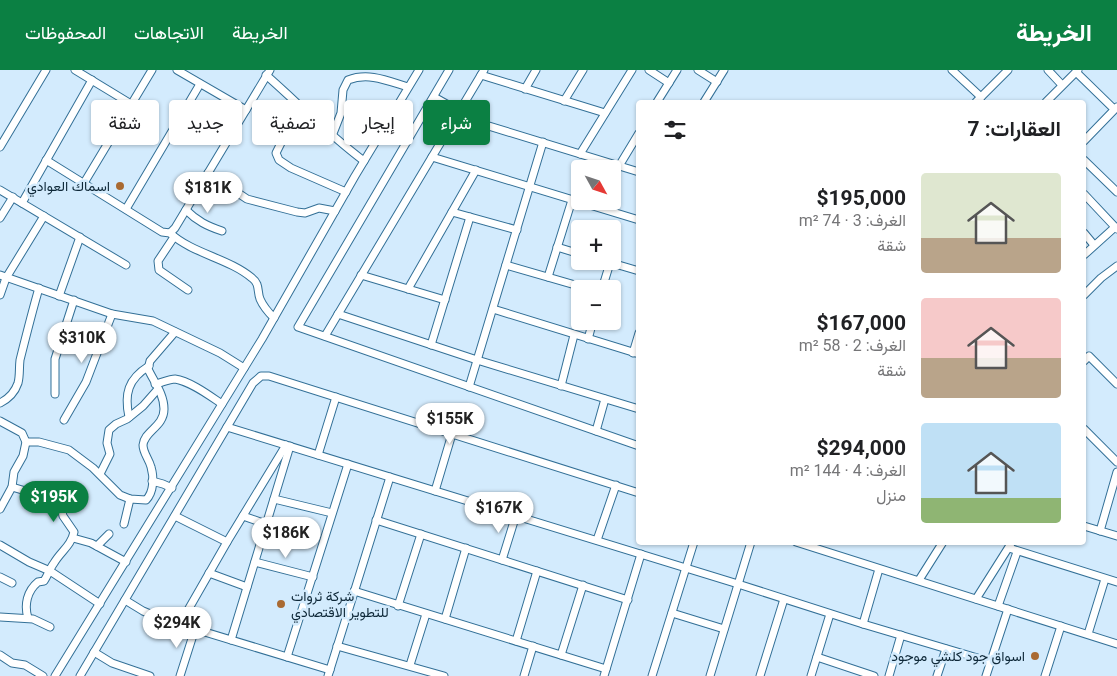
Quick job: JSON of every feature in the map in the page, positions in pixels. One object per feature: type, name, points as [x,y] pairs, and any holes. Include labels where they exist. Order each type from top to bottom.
[{"type":"street","points":[[0,147],[46,70]]},
{"type":"street","points":[[75,70],[124,100]]},
{"type":"street","points":[[133,100],[152,70]]},
{"type":"street","points":[[177,70],[246,110]]},
{"type":"street","points":[[55,676],[172,488],[419,70]]},
{"type":"street","points":[[449,70],[298,327],[636,445]]},
{"type":"street","points":[[525,88],[536,70]]},
{"type":"street","points":[[564,100],[583,70]]},
{"type":"street","points":[[580,154],[632,70]]},
{"type":"street","points":[[649,70],[669,83]]},
{"type":"street","points":[[658,100],[677,70]]},
{"type":"street","points":[[698,70],[717,82]]},
{"type":"street","points":[[705,100],[724,70]]},
{"type":"street","points":[[952,70],[978,100],[1008,70]]},
{"type":"street","points":[[1048,70],[1062,85]]},
{"type":"street","points":[[1048,100],[1077,71],[1116,108],[1086,139]]},
{"type":"street","points":[[188,290],[159,270],[158,261],[175,228],[268,73],[295,100]]},
{"type":"street","points":[[334,131],[341,114],[344,90],[348,80],[358,73],[408,87]]},
{"type":"street","points":[[466,100],[482,73],[605,113]]},
{"type":"street","points":[[22,202],[92,80]]},
{"type":"street","points":[[126,209],[200,84]]},
{"type":"street","points":[[434,96],[440,100]]},
{"type":"street","points":[[490,124],[600,160]]},
{"type":"street","points":[[334,138],[364,161]]},
{"type":"street","points":[[621,163],[636,138]]},
{"type":"street","points":[[469,387],[543,142]]},
{"type":"street","points":[[84,183],[107,145]]},
{"type":"street","points":[[279,145],[276,153],[279,160],[291,168],[346,192]]},
{"type":"street","points":[[325,336],[439,145]]},
{"type":"street","points":[[432,157],[571,200]]},
{"type":"street","points":[[46,160],[162,232],[172,235],[178,241],[241,270],[254,279],[258,286],[260,300],[274,318]]},
{"type":"street","points":[[1086,162],[1117,192]]},
{"type":"street","points":[[621,167],[636,171]]},
{"type":"street","points":[[408,289],[476,170]]},
{"type":"street","points":[[208,173],[247,199],[297,212],[305,213],[319,208],[335,211]]},
{"type":"street","points":[[0,190],[126,265]]},
{"type":"street","points":[[1086,196],[1116,228],[1086,253]]},
{"type":"street","points":[[0,218],[12,197]]},
{"type":"street","points":[[548,277],[571,203]]},
{"type":"street","points":[[186,210],[204,225],[222,231]]},
{"type":"street","points":[[606,210],[636,219]]},
{"type":"street","points":[[452,212],[517,230]]},
{"type":"street","points":[[0,294],[3,277],[44,216]]},
{"type":"street","points":[[431,345],[470,217]]},
{"type":"street","points":[[1086,235],[1094,245]]},
{"type":"street","points":[[59,296],[80,237]]},
{"type":"street","points":[[558,247],[571,251]]},
{"type":"street","points":[[506,265],[571,284]]},
{"type":"street","points":[[621,266],[636,270]]},
{"type":"street","points":[[1086,293],[1117,266]]},
{"type":"street","points":[[361,275],[444,300]]},
{"type":"street","points":[[3,277],[112,314],[153,321],[220,353],[244,368]]},
{"type":"street","points":[[0,403],[6,400],[19,381],[19,368],[28,324],[39,288]]},
{"type":"street","points":[[55,394],[55,359],[74,300]]},
{"type":"street","points":[[493,310],[636,353]]},
{"type":"street","points":[[64,420],[86,382],[112,314]]},
{"type":"street","points":[[338,314],[477,360],[636,408]]},
{"type":"street","points":[[588,339],[590,330]]},
{"type":"street","points":[[26,442],[39,442],[69,450],[100,474],[120,494],[130,499],[146,500],[152,490],[152,481],[151,466],[144,451],[143,443],[145,436],[154,430],[161,420],[164,410],[161,392],[148,369],[150,361],[175,332]]},
{"type":"street","points":[[561,386],[574,334]]},
{"type":"street","points":[[1086,359],[1089,356],[1117,384]]},
{"type":"street","points":[[129,417],[126,404],[130,384],[140,372],[149,366]]},
{"type":"street","points":[[80,676],[253,383],[260,376],[268,376],[636,492]]},
{"type":"street","points":[[100,474],[110,454],[107,443],[109,430],[143,406],[157,386],[174,379],[185,382],[222,404]]},
{"type":"street","points":[[318,455],[336,397]]},
{"type":"street","points":[[596,431],[605,399]]},
{"type":"street","points":[[0,421],[22,433],[26,442],[23,456],[14,472],[12,487],[0,508]]},
{"type":"street","points":[[227,427],[991,662]]},
{"type":"street","points":[[1086,432],[1117,462]]},
{"type":"street","points":[[435,491],[452,434]]},
{"type":"street","points":[[231,640],[274,499],[288,446]]},
{"type":"street","points":[[180,624],[227,542],[288,446]]},
{"type":"street","points":[[288,657],[348,464]]},
{"type":"street","points":[[1100,531],[1117,472]]},
{"type":"street","points":[[126,600],[143,611],[288,657],[329,673],[390,477]]},
{"type":"street","points":[[152,481],[172,488]]},
{"type":"street","points":[[597,540],[616,486]]},
{"type":"street","points":[[12,487],[39,495],[61,507],[63,516],[74,532],[72,542],[54,562],[44,581],[38,582],[30,591],[26,610],[28,618]]},
{"type":"street","points":[[124,524],[130,499]]},
{"type":"street","points":[[274,499],[332,513]]},
{"type":"street","points":[[175,516],[227,542]]},
{"type":"street","points":[[243,516],[266,524]]},
{"type":"street","points":[[502,560],[516,516]]},
{"type":"street","points":[[376,520],[628,600]]},
{"type":"street","points":[[1086,527],[1117,536]]},
{"type":"street","points":[[96,546],[108,534]]},
{"type":"street","points":[[398,606],[421,534]]},
{"type":"street","points":[[73,538],[96,546],[126,562]]},
{"type":"street","points":[[0,545],[28,562],[50,570],[100,604]]},
{"type":"street","points":[[652,676],[693,545]]},
{"type":"street","points":[[710,676],[750,545]]},
{"type":"street","points":[[806,545],[1117,644]]},
{"type":"street","points":[[919,580],[941,545]]},
{"type":"street","points":[[976,599],[1011,545],[1017,552],[1117,582]]},
{"type":"street","points":[[445,619],[466,548]]},
{"type":"street","points":[[998,606],[1017,552]]},
{"type":"street","points":[[354,591],[561,655],[605,673],[641,554]]},
{"type":"street","points":[[255,562],[312,577]]},
{"type":"street","points":[[863,624],[879,568]]},
{"type":"street","points":[[516,641],[537,571]]},
{"type":"street","points":[[209,573],[247,587]]},
{"type":"street","points":[[0,578],[12,583]]},
{"type":"street","points":[[1088,634],[1105,579]]},
{"type":"street","points":[[561,655],[583,585]]},
{"type":"street","points":[[760,676],[784,599]]},
{"type":"street","points":[[986,676],[1008,609]]},
{"type":"street","points":[[672,613],[724,629]]},
{"type":"street","points":[[410,665],[426,614]]},
{"type":"street","points":[[811,676],[830,614]]},
{"type":"street","points":[[0,617],[28,618],[50,627]]},
{"type":"street","points":[[1045,676],[1061,626]]},
{"type":"street","points":[[180,676],[196,629]]},
{"type":"street","points":[[889,676],[901,635]]},
{"type":"street","points":[[337,646],[444,676]]},
{"type":"street","points":[[524,676],[533,646]]},
{"type":"street","points":[[937,676],[946,649]]},
{"type":"street","points":[[94,652],[112,663],[150,676]]},
{"type":"street","points":[[0,655],[12,663],[25,665],[43,676]]},
{"type":"street","points":[[817,657],[874,676]]},
{"type":"place","name":"اسماك العوادي","points":[[120,186]]},
{"type":"place","name":"شركة ثروات للتطوير الاقتصادي","points":[[281,604]]},
{"type":"place","name":"اسواق جود كلشي موجود","points":[[1035,656]]}]
